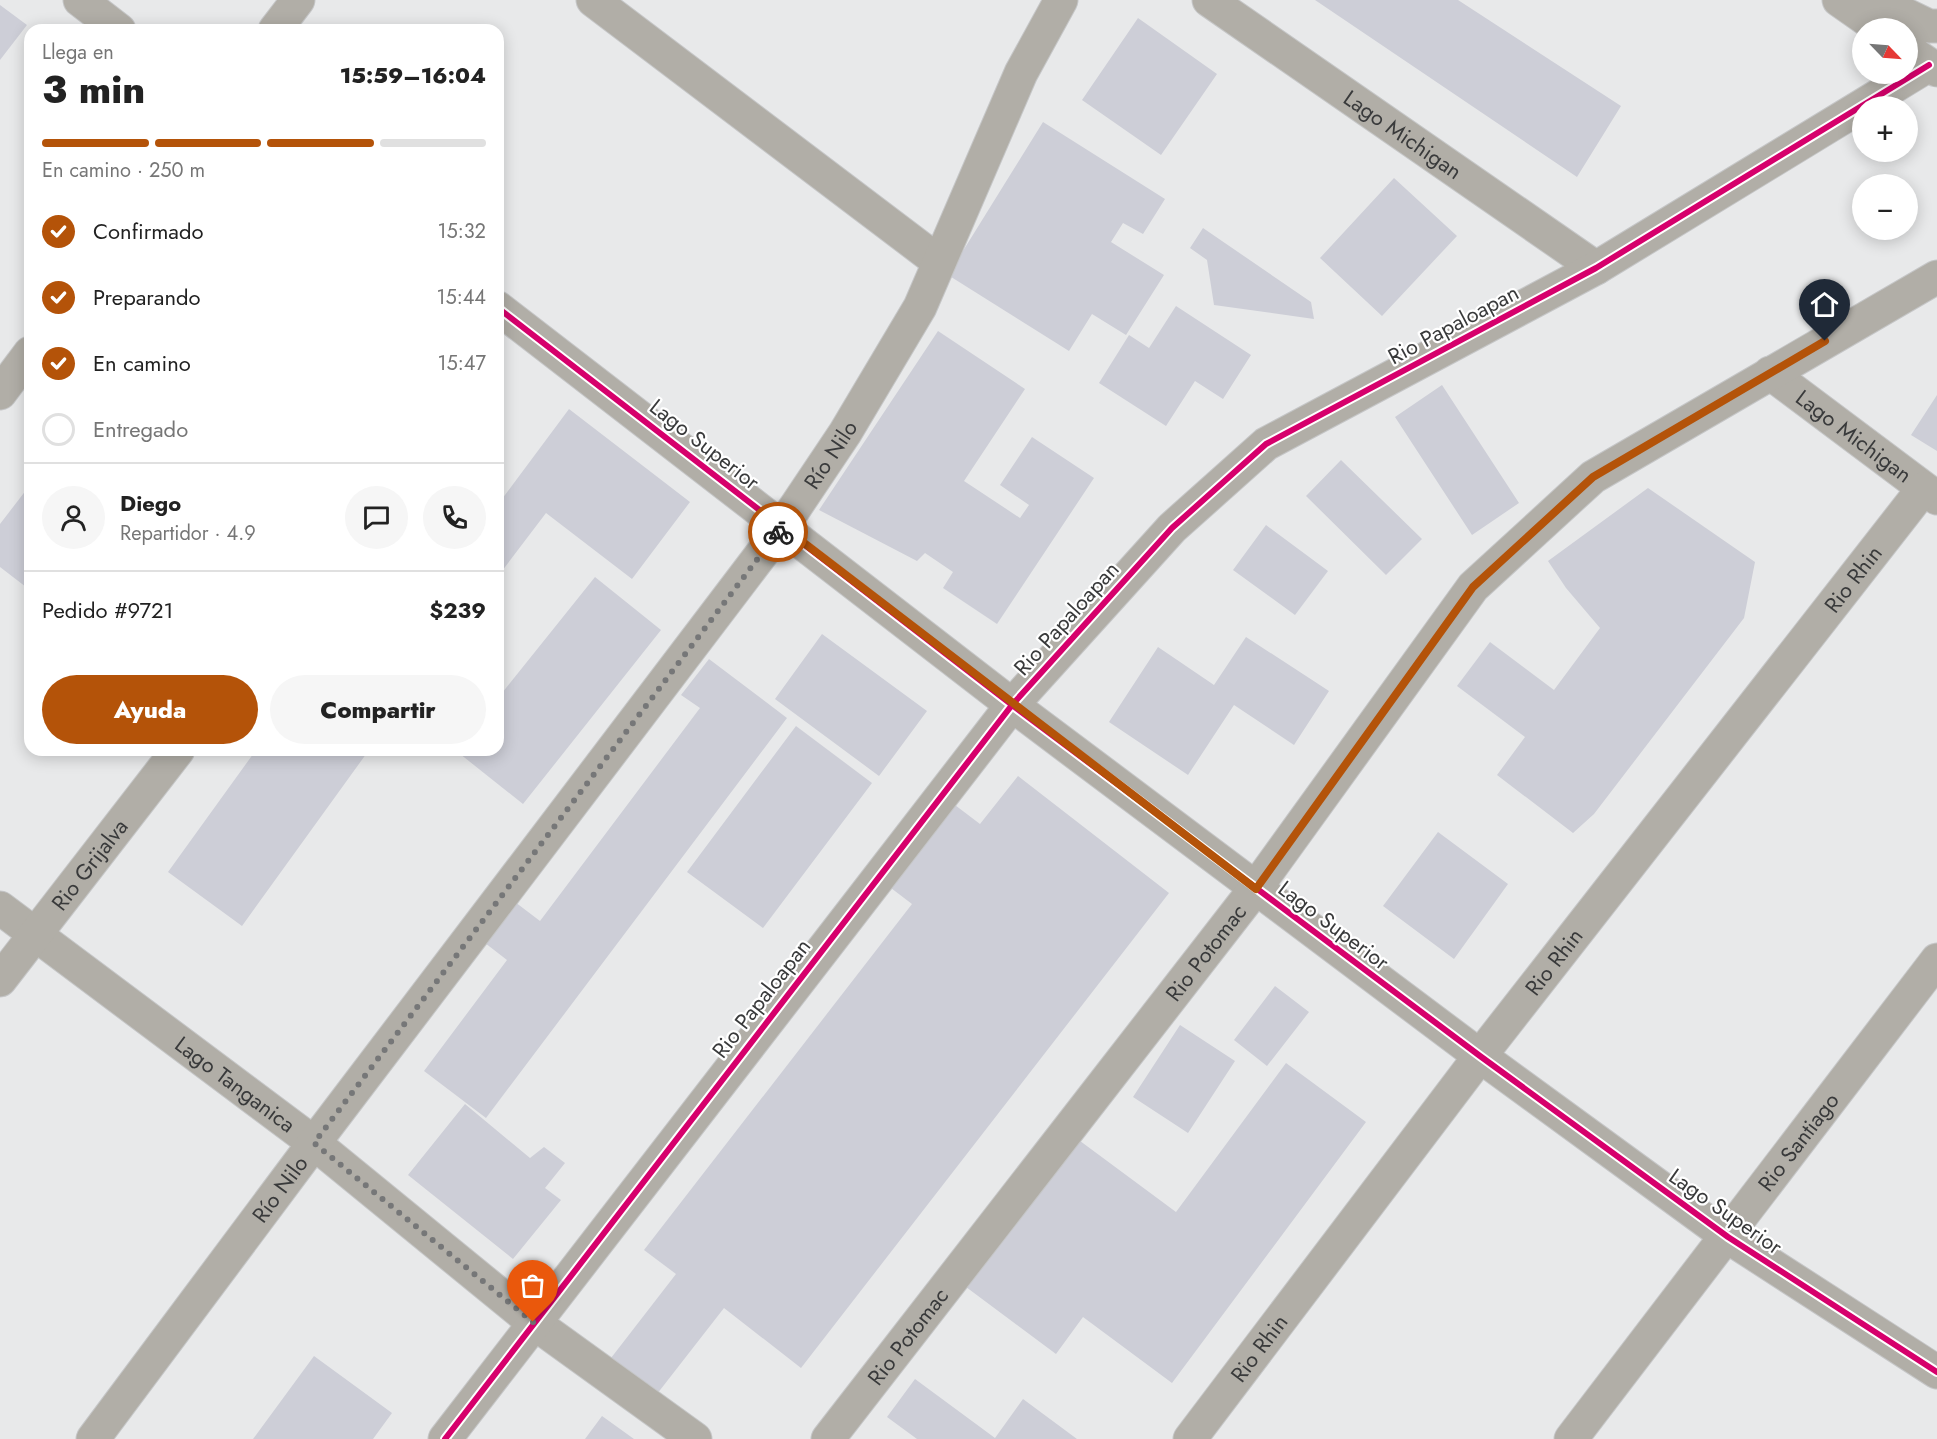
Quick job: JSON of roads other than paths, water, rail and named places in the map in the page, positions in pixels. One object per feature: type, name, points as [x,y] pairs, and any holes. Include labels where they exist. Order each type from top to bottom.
[{"type":"street","points":[[80,0],[111,24]]},
{"type":"street","points":[[279,24],[298,0]]},
{"type":"street","points":[[593,0],[939,262]]},
{"type":"street","name":"Río Nilo","points":[[93,1439],[314,1143],[782,526],[845,434],[920,308],[1021,73],[1061,0]]},
{"type":"street","name":"Lago Michigan","points":[[1209,0],[1596,268]]},
{"type":"street","points":[[1839,0],[1865,18]]},
{"type":"street","points":[[1875,0],[1929,26],[1937,26]]},
{"type":"street","name":"Rio Papaloapan","points":[[445,1439],[533,1322],[1012,705],[1172,528],[1266,444],[1596,268],[1925,62]]},
{"type":"street","name":"Rio Potomac","points":[[828,1439],[1256,889],[1473,587],[1593,477],[1937,277]]},
{"type":"street","name":"Lago Superior","points":[[504,321],[782,526],[1012,705],[1480,1056],[1728,1237],[1937,1371]]},
{"type":"street","points":[[0,393],[24,361]]},
{"type":"street","name":"Lago Michigan","points":[[1770,373],[1930,494]]},
{"type":"street","name":"Rio Rhin","points":[[1190,1439],[1480,1056],[1930,494]]},
{"type":"street","name":"Rio Grijalva","points":[[0,980],[173,756]]},
{"type":"street","name":"Lago Tanganica","points":[[0,908],[314,1143],[533,1322],[695,1439]]},
{"type":"street","name":"Rio Santiago","points":[[1571,1439],[1728,1237],[1937,960]]}]
